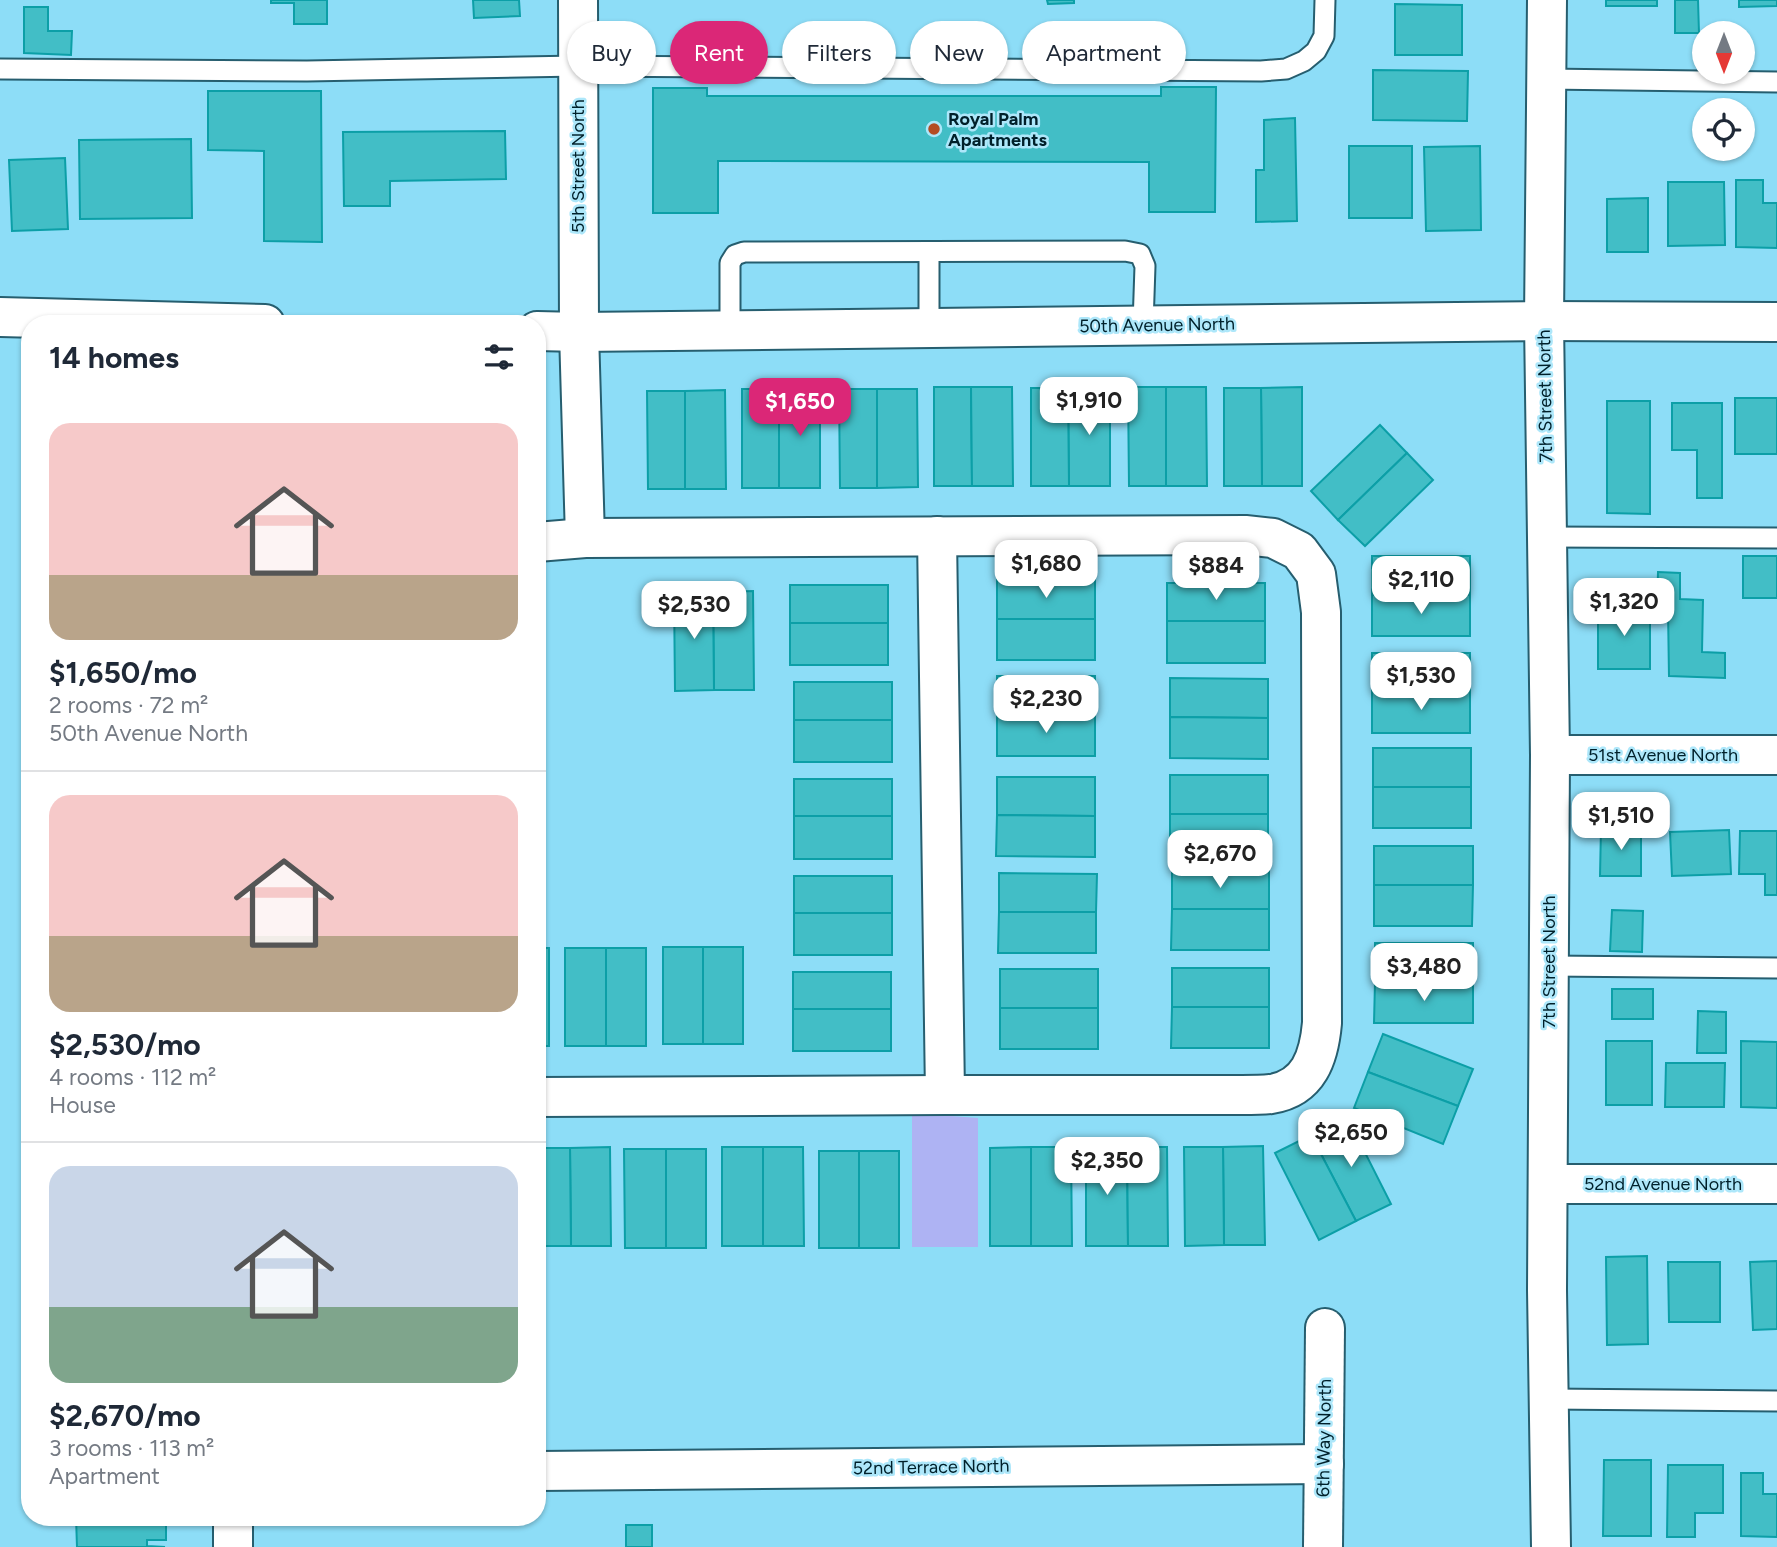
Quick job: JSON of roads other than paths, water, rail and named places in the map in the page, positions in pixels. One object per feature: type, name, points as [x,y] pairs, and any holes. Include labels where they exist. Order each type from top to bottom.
[{"type":"street","name":"5th Street North","points":[[578,0],[578,21]]},
{"type":"street","name":"7th Street North","points":[[1547,0],[1544,321],[1550,755],[1547,1290],[1551,1547]]},
{"type":"street","name":"5th Street North","points":[[578,84],[579,332],[585,538]]},
{"type":"street","points":[[0,317],[21,318]]},
{"type":"street","name":"50th Avenue North","points":[[546,331],[1544,321],[1777,322]]},
{"type":"street","points":[[546,541],[585,538],[1245,535],[1273,538],[1299,551],[1316,573],[1321,612],[1322,1023],[1315,1061],[1305,1077],[1290,1088],[1272,1094],[546,1097]]},
{"type":"street","points":[[937,536],[945,1095]]},
{"type":"street","name":"51st Avenue North","points":[[1550,755],[1777,755]]},
{"type":"street","name":"52nd Avenue North","points":[[1549,1184],[1777,1184]]},
{"type":"street","name":"6th Way North","points":[[1323,1547],[1325,1328]]},
{"type":"street","name":"52nd Terrace North","points":[[546,1471],[1324,1464]]},
{"type":"street","points":[[233,1526],[233,1547]]},
{"type":"lane","points":[[656,67],[1286,69],[1304,61],[1316,51],[1324,36],[1325,0]]},
{"type":"lane","points":[[0,69],[307,71],[567,66]]},
{"type":"lane","points":[[1546,79],[1777,82]]},
{"type":"lane","points":[[730,330],[730,263],[735,256],[744,252],[1125,251],[1140,254],[1145,265],[1143,325]]},
{"type":"lane","points":[[929,252],[929,328]]},
{"type":"lane","points":[[1547,537],[1777,538]]},
{"type":"lane","points":[[1549,966],[1777,968]]},
{"type":"lane","points":[[1549,1399],[1777,1401]]},
{"type":"place","name":"Royal Palm Apartments","points":[[934,129]]}]
